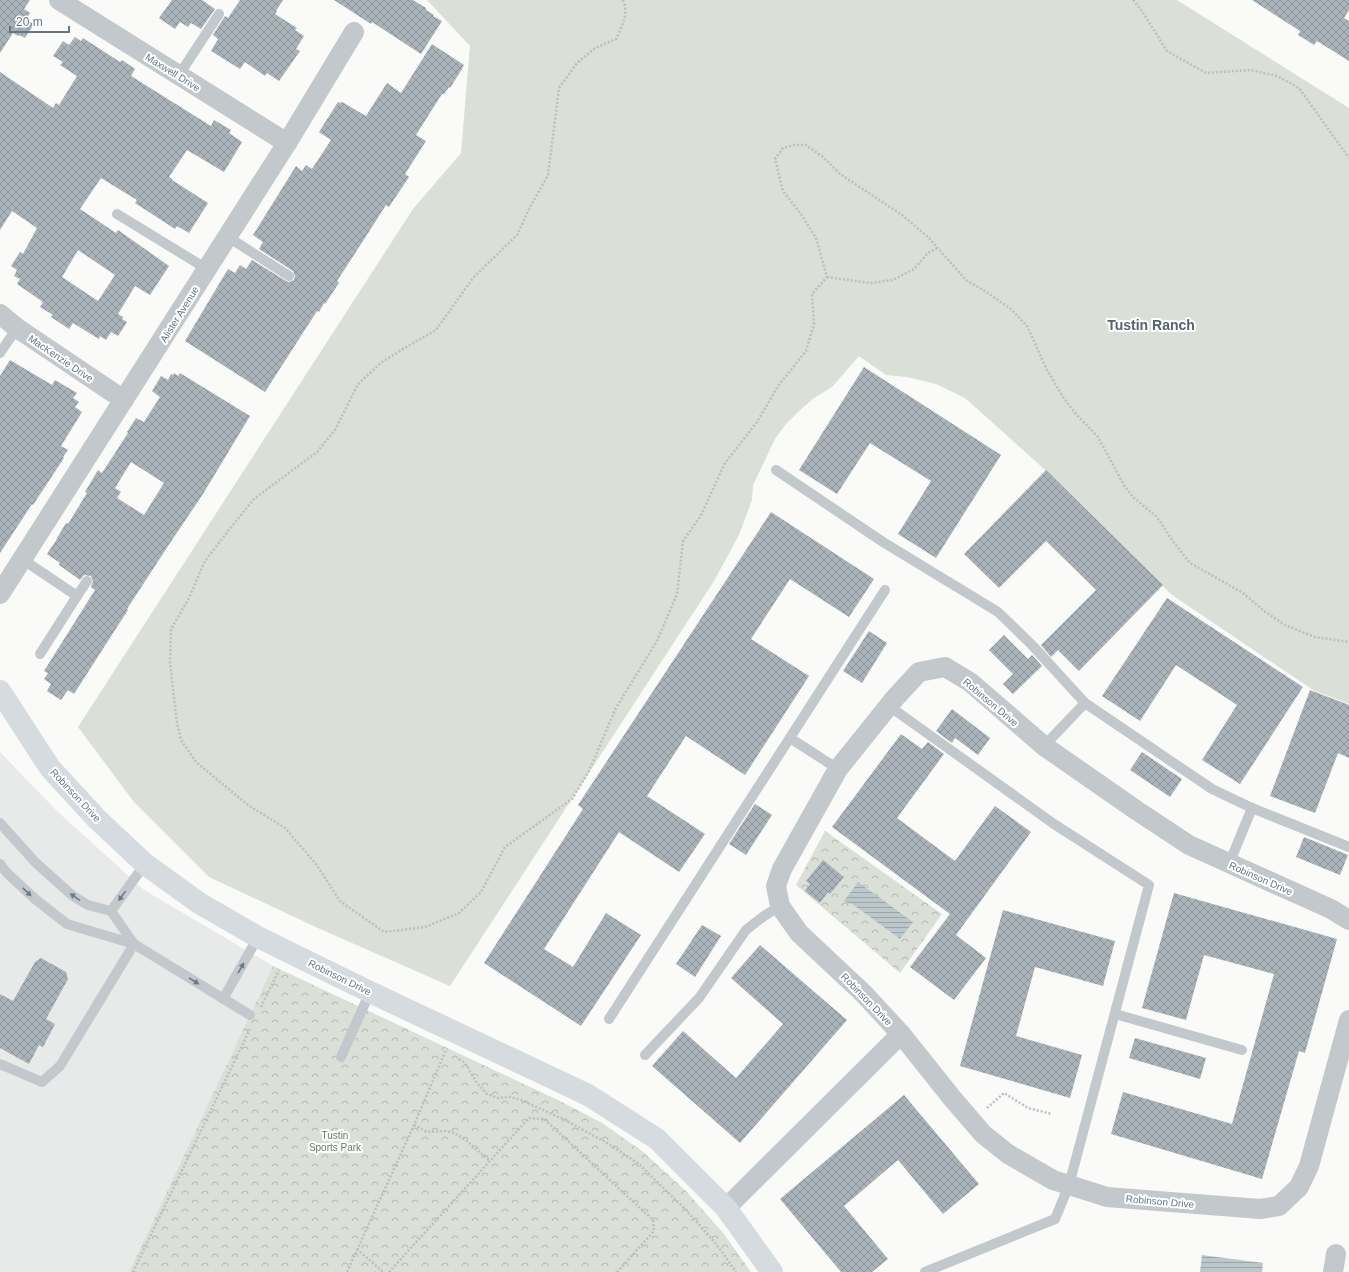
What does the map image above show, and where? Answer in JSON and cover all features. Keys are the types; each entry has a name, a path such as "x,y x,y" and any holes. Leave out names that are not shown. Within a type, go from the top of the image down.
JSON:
{"street":[{"name":"Maxwell Drive","path":"58,0 287,143"},
{"name":"Alister Avenue","path":"0,594 228,237 354,32"},
{"name":"MacKenzie Drive","path":"0,314 17,328 124,400"},
{"name":"Robinson Drive","path":"1349,920 1331,909 1189,845 1044,746 970,682 945,667 920,672 888,706 838,769 782,869 776,886 780,906 799,933 864,994 902,1034 952,1098 983,1134 1008,1154 1054,1180 1107,1197 1260,1210 1279,1206 1299,1187 1309,1166 1346,1042 1349,1020"},
{"name":"Robinson Drive","path":"0,691 50,768 97,819 145,864 199,903 258,937 370,992 588,1095 657,1139 726,1208 772,1272"},
{"path":"726,1208 902,1034"}],"lane":[{"path":"179,76 219,14"},
{"path":"117,214 207,270"},
{"path":"228,237 289,276"},
{"path":"0,353 17,328"},
{"path":"776,470 883,542 998,612 1085,703 1212,789 1252,808 1349,847"},
{"path":"22,560 77,596"},
{"path":"40,654 87,581"},
{"path":"609,1019 885,590"},
{"path":"1044,746 1085,703"},
{"path":"888,706 1054,824 1149,885 1069,1185 1054,1219 925,1272"},
{"path":"790,738 838,769"},
{"path":"1229,864 1252,808"},
{"path":"0,823 36,863 73,896 88,905 111,911 134,944"},
{"path":"0,864 7,873 35,899 67,924 134,944 254,1017"},
{"path":"111,911 145,864"},
{"path":"645,1055 699,998 746,930 780,906"},
{"path":"223,999 258,937"},
{"path":"0,1064 42,1082 60,1066 134,944"},
{"path":"341,1057 370,992"},
{"path":"1115,1014 1242,1050"}],"path":[{"path":"623,0 626,7 624,21 616,39 595,48 577,63 559,88 548,175 530,207 517,236 473,278 436,330 382,362 358,384 335,430 317,452 254,499 205,561 189,598 171,629 170,662 177,723 181,740 196,762 248,806 286,828 316,864 340,901 384,932 425,927 459,913 481,892 506,847 572,799 589,771 616,708 658,641 677,594 683,541 700,517 725,463 757,422 778,386 806,351 814,324 812,294 827,277"},
{"path":"1133,0 1142,11 1167,51 1206,73 1250,70 1277,76 1299,88 1349,158"},
{"path":"827,277 816,238 802,214 782,191 775,159 783,148 794,145 806,145 823,157 840,174 902,215 928,236 966,280 985,291 1010,309 1028,326 1047,370 1076,414 1098,437 1125,487 1134,498 1157,517 1172,540 1190,563 1242,593 1264,611 1285,625 1315,637 1349,642"},
{"path":"827,277 870,283 893,280 914,269 928,254 939,247"},
{"path":"133,1272 254,1017 287,952"},
{"path":"346,1272 414,1125 454,1031"},
{"path":"452,1055 466,1063 478,1083 487,1094 498,1098 510,1097 521,1100 565,1120 607,1142 639,1164 686,1210 717,1245 736,1272"},
{"path":"985,1110 1004,1093 1028,1108 1052,1114"},
{"path":"389,1272 529,1118 544,1119 653,1220 654,1231 617,1272"},
{"path":"414,1125 427,1132 446,1131 454,1133 463,1138 490,1161"},
{"path":"357,1249 383,1272"}],"shaded area":[{"path":"0,752 58,812 144,890 273,966 129,1272 0,1272"},
{"path":"858,882 913,922 900,939 851,903 850,904 844,901"},
{"path":"1202,1255 1263,1263 1262,1272 1200,1272"}],"green space":[{"path":"427,0 1177,0 1349,108 1349,704 1313,690 1172,595 1053,477 965,398 936,384 907,377 886,375 859,356 832,387 814,398 799,411 786,424 775,439 753,485 752,500 739,535 714,581 450,986 320,929 209,877 134,802 78,727 413,209 461,153 470,46"},
{"path":"825,831 942,914 900,973 796,885"},
{"name":"Tustin Sports Park","path":"273,966 560,1101 602,1123 642,1151 686,1191 724,1234 751,1272 129,1272"}],"building":[{"path":"0,0 30,0 24,9 30,13 26,20 34,24 25,38 13,33 0,53"},
{"path":"172,0 202,0 215,9 201,29 191,23 188,27 180,22 175,29 159,18"},
{"path":"240,0 283,0 275,14 297,28 295,30 304,36 296,49 300,51 279,81 267,73 265,76 245,62 240,69 211,51 218,39 213,35 225,16 228,18"},
{"path":"334,0 413,0 426,8 426,10 434,15 433,16 442,21 421,54 372,22 371,24"},
{"path":"1252,0 1349,0 1349,10 1344,18 1349,21 1349,61 1317,41 1314,45 1298,35 1300,31"},
{"path":"75,37 81,41 83,38 120,62 122,60 135,69 131,76 211,126 214,120 231,130 229,133 242,142 224,172 187,150 169,177 208,203 189,233 177,226 175,229 135,203 137,200 101,178 80,209 116,233 118,230 169,266 150,295 135,286 118,314 127,322 118,336 111,332 106,340 100,336 99,339 73,323 69,329 51,317 53,315 40,307 43,302 17,284 20,279 14,276 17,270 11,266 20,252 23,254 37,228 12,211 0,230 0,72 53,108 56,103 59,105 77,76 60,65 63,62 53,56 63,41 69,45","holes":["78,250 115,275 98,301 62,277"]},
{"path":"432,44 464,65 450,88 449,87 444,94 442,94 416,135 426,141 405,174 409,177 389,207 386,205 337,281 339,283 319,312 317,311 265,392 185,341 228,269 235,273 240,265 246,269 252,260 286,281 289,282 294,280 295,276 293,271 259,249 263,242 253,235 296,166 302,171 306,165 312,169 331,140 319,132 338,102 342,102 366,116 387,83 401,93"},
{"path":"10,360 52,385 55,380 77,393 73,398 79,402 75,407 82,412 61,446 68,450 63,457 64,458 0,553 0,376"},
{"path":"864,367 1001,455 936,558 898,534 931,481 870,443 837,494 799,470"},
{"path":"174,373 178,376 180,373 250,416 203,494 127,609 128,610 74,694 68,690 61,700 47,691 51,684 44,679 48,673 44,671 95,590 91,587 93,581 91,576 84,575 80,580 59,565 60,563 47,554 87,493 85,492 98,470 102,473 136,418 144,422 160,397 152,391 161,376 168,380 171,374 173,375","holes":["131,462 164,483 144,515 117,498 121,492 115,488"]},
{"path":"1046,470 1163,585 1079,671 1058,650 1051,657 1041,645 1096,590 1046,541 999,588 964,554"},
{"path":"771,512 874,579 849,617 790,579 751,639 809,676 745,775 686,736 647,796 705,834 679,872 619,832 544,949 573,967 606,913 641,935 581,1026 484,963 583,809 578,805"},
{"path":"1167,598 1303,687 1240,784 1202,760 1237,705 1176,665 1140,721 1102,696"},
{"path":"869,631 887,643 862,683 843,671"},
{"path":"1004,635 1028,659 1032,655 1042,666 1013,694 1003,684 1013,674 989,650"},
{"path":"1310,690 1349,705 1349,758 1338,753 1315,813 1270,796"},
{"path":"952,709 990,738 978,755 955,738 952,743 936,731"},
{"path":"901,734 922,749 928,742 944,754 897,818 955,861 995,806 1031,832 956,935 986,958 954,1000 910,967 950,914 832,827"},
{"path":"1142,752 1182,779 1170,797 1130,770"},
{"path":"755,804 772,815 746,855 729,844"},
{"path":"1304,837 1348,855 1340,875 1296,857"},
{"path":"823,860 844,877 830,894 828,892 820,903 805,891 810,884 806,881"},
{"path":"1174,893 1337,939 1305,1053 1299,1051 1262,1179 1111,1134 1123,1092 1232,1124 1274,974 1204,955 1186,1020 1142,1008"},
{"path":"1003,910 1115,941 1103,986 1035,967 1016,1036 1082,1055 1070,1098 960,1066"},
{"path":"702,925 721,936 695,977 676,964"},
{"path":"760,945 847,1020 740,1143 652,1066 683,1031 736,1078 783,1024 731,978"},
{"path":"41,958 66,972 68,979 46,1019 55,1024 43,1047 39,1045 29,1064 0,1048 0,994 13,1001 35,962"},
{"path":"1135,1038 1206,1058 1200,1079 1129,1058"},
{"path":"904,1095 979,1184 943,1214 898,1160 844,1206 888,1259 872,1272 841,1272 780,1199"}],"district":[{"name":"Tustin Ranch","path":"1151,325"}]}
